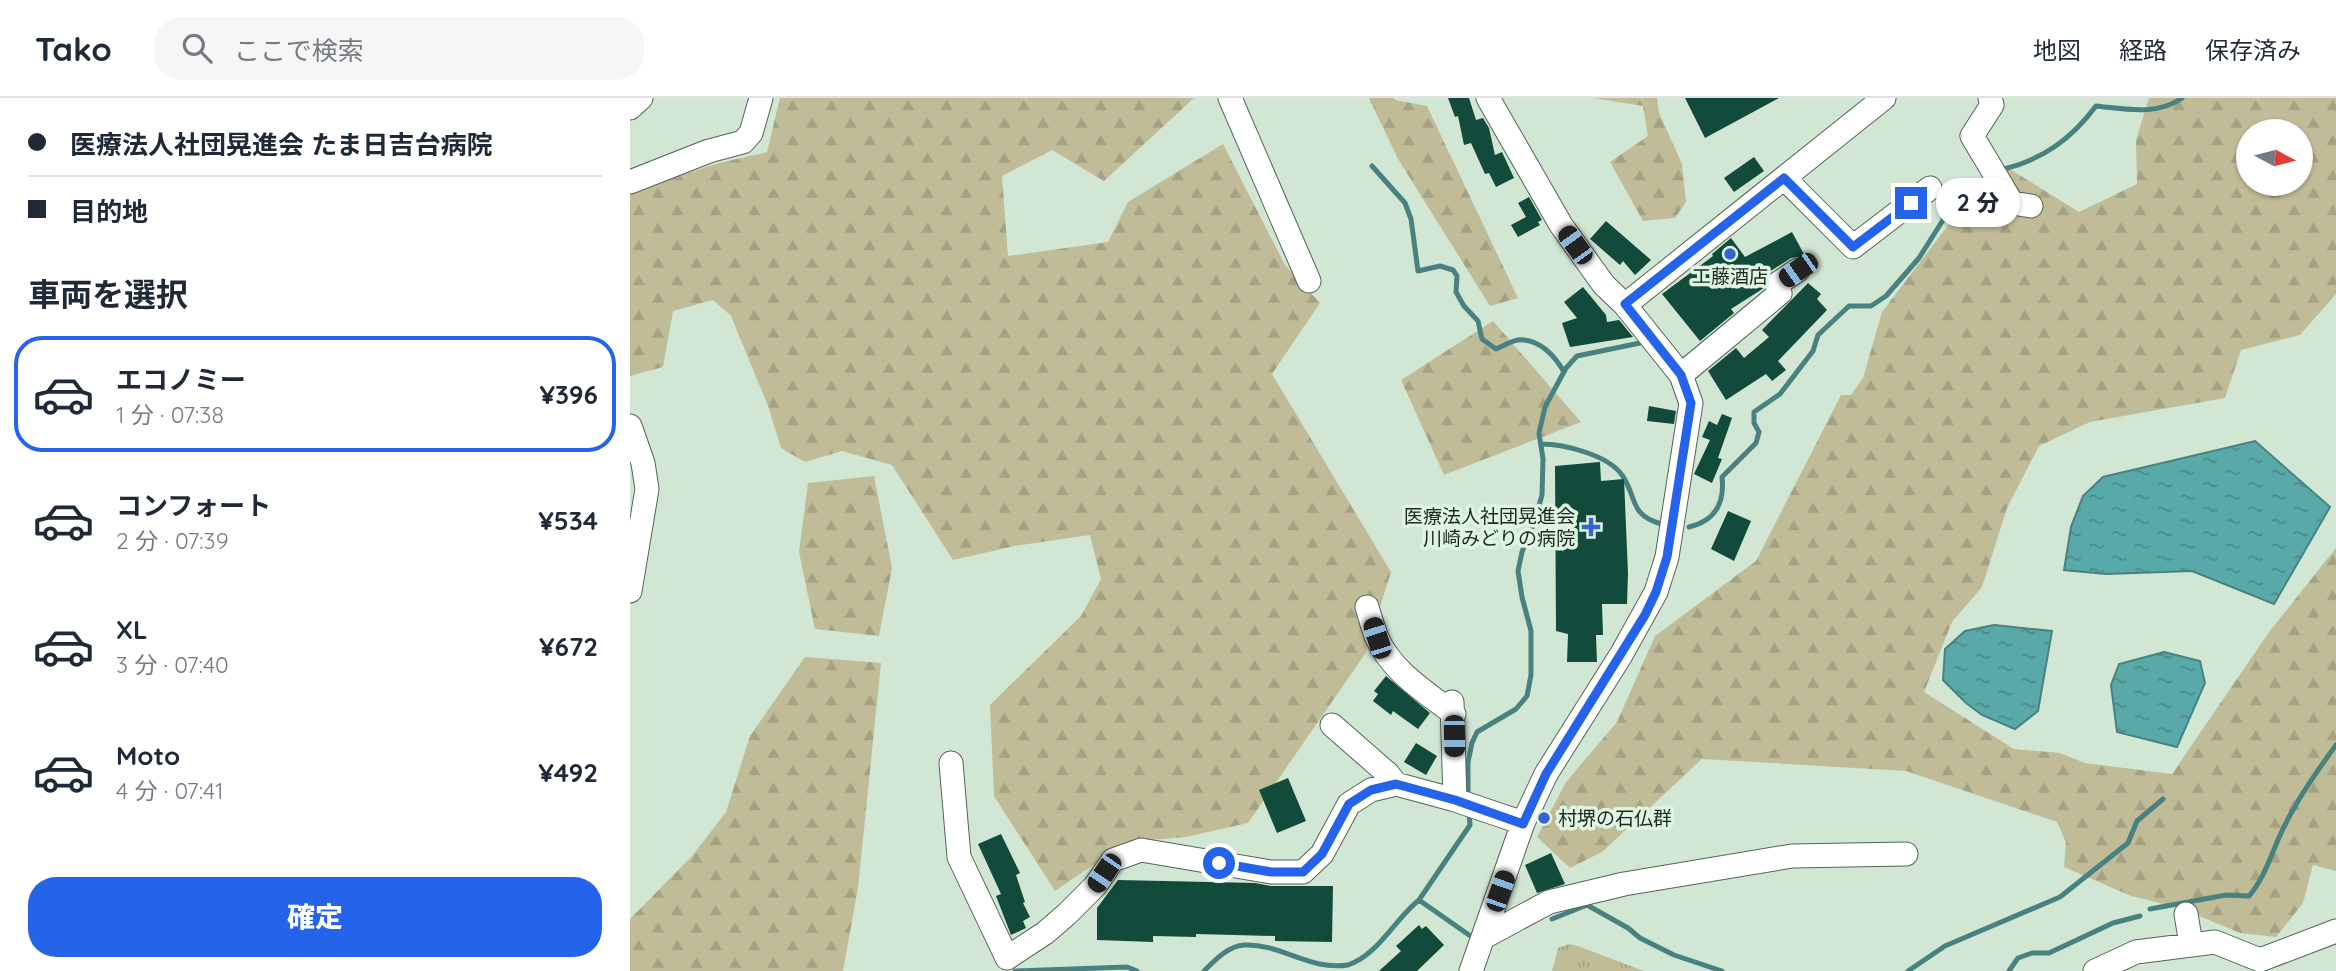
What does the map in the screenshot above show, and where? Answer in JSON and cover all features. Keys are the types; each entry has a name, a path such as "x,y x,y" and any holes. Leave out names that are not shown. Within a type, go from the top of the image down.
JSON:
{"street":[{"path":"630,108 641,98"},
{"path":"630,182 709,151 743,142 751,133 761,98"},
{"path":"1230,98 1309,281"},
{"path":"1471,971 1523,824 1546,774 1656,592 1667,557 1691,403 1681,375 1625,304 1604,285 1561,225 1488,98"},
{"path":"1625,304 1884,98"},
{"path":"1990,98 1992,105 1972,136 2012,204 2031,206"},
{"path":"1784,178 1853,247 1930,188"},
{"path":"1681,375 1780,293 1777,284 1798,270"},
{"path":"630,426 643,463 647,489 630,591"},
{"path":"1367,607 1377,638 1402,674 1453,707 1455,800"},
{"path":"1332,725 1396,784"},
{"path":"951,763 959,857 1007,958 1045,933 1067,914 1095,886 1113,860 1141,850 1271,872 1303,872 1322,854 1349,804 1371,790 1396,784 1455,800 1523,824"},
{"path":"1484,937 1549,902 1623,884 1792,856 1906,854"},
{"path":"2186,914 2191,944"},
{"path":"2095,971 2136,952 2215,942 2260,960 2336,930"}],"green space":[{"path":"780,98 1194,98 1104,181 1052,150 1002,176 1008,256 1108,242 1128,202 1223,144 1285,265 1320,303 1272,374 1391,572 1365,654 1248,823 1186,837 1127,842 1055,891 994,796 990,705 1081,616 1101,579 1090,535 1015,546 953,560 892,465 842,451 805,462 781,448 768,406 731,316 713,300 673,311 663,367 630,376 630,191 719,163 767,152"},
{"path":"1369,98 1394,98 1427,106 1518,298 1490,306 1398,159"},
{"path":"1593,98 1657,98 1659,113 1682,164 1686,202 1675,218 1643,221 1610,162 1648,136 1643,106"},
{"path":"2149,98 2336,98 2336,294 2300,335 2241,350 2225,398 2090,422 2039,446 2007,508 1982,587 1952,622 1924,692 2014,749 2060,753 2085,763 2172,774 2269,632 2336,548 2336,871 2313,865 2303,903 2276,937 2240,933 2180,908 2131,896 2064,867 2066,842 2057,822 1906,771 1702,759 1602,852 1570,868 1537,837 1566,782 1617,722 1655,636 1756,561 1841,395 1851,395 1863,378 1882,312 1997,161 2079,212 2137,184 2136,140"},
{"path":"1493,321 1581,422 1444,475 1401,380"},
{"path":"874,476 892,568 879,636 815,629 799,552 808,483"},
{"path":"805,657 881,663 858,888 843,971 630,971 630,919 692,856 726,812 750,736"},
{"path":"1569,944 1644,971 1552,971 1558,948"}],"water":[{"path":"2255,441 2330,507 2274,604 2192,571 2106,574 2064,570 2071,527 2083,496 2103,477"},
{"path":"1994,625 2052,631 2038,711 2015,729 1982,715 1943,680 1945,649 1965,631"},
{"path":"2164,652 2200,661 2205,683 2177,747 2117,732 2111,685 2119,664"}],"building":[{"path":"1448,98 1469,98 1476,120 1483,118 1489,128 1495,155 1502,152 1514,178 1496,187 1489,173 1485,174 1471,143 1464,145 1458,116 1455,117"},
{"path":"1685,98 1779,98 1705,138"},
{"path":"1754,157 1764,171 1734,192 1724,178"},
{"path":"1529,197 1542,220 1538,222 1540,225 1518,237 1511,225 1526,217 1518,203"},
{"path":"1606,221 1651,260 1635,275 1623,261 1620,265 1590,239"},
{"path":"1792,232 1805,256 1791,258 1769,272 1764,279 1764,288 1731,309 1734,313 1700,341 1662,294 1713,256 1712,254 1731,238 1745,257"},
{"path":"1808,283 1821,294 1817,299 1827,310 1778,361 1786,370 1772,381 1766,374 1726,400 1708,371 1736,348 1744,358 1769,337 1762,330"},
{"path":"1583,287 1606,315 1607,322 1619,320 1633,337 1570,347 1562,323 1577,318 1564,302"},
{"path":"1649,406 1676,411 1674,424 1647,421"},
{"path":"1722,414 1732,418 1718,458 1722,459 1712,483 1694,474 1710,440 1702,437 1709,421 1717,425"},
{"name":"医療法人社団晃進会 川崎みどりの病院","path":"1600,462 1601,481 1624,479 1627,604 1602,604 1603,635 1596,635 1597,662 1567,662 1568,634 1556,631 1555,466"},
{"path":"1728,511 1751,521 1734,561 1711,549"},
{"path":"1386,676 1430,713 1418,729 1393,711 1391,715 1373,701 1378,694 1374,691"},
{"path":"1416,743 1437,756 1426,775 1404,762"},
{"path":"1288,778 1306,821 1277,833 1259,790"},
{"path":"1001,834 1020,873 1016,875 1025,902 1023,903 1030,917 1023,921 1026,928 1011,935 996,896 1001,894 978,844"},
{"path":"1551,853 1565,884 1537,893 1525,865"},
{"path":"1118,880 1333,886 1332,942 1275,941 1275,936 1196,934 1196,937 1153,936 1153,942 1097,940 1097,908"},
{"path":"1419,925 1422,929 1426,926 1444,945 1417,971 1379,971 1401,951 1396,946"}],"waterway":[{"path":"1999,173 2056,146 2077,128 2096,106 2129,110 2151,109 2172,104 2182,98"},
{"path":"1372,166 1405,203 1411,219 1418,271 1440,266 1453,270 1457,276 1456,292 1478,321 1482,339 1496,349 1518,340 1533,342 1551,354 1564,372"},
{"path":"1689,527 1706,520 1716,510 1722,495 1722,477 1756,443 1759,432 1754,423 1754,412 1780,394 1813,351 1818,335 1849,306 1871,306 1886,296 1919,258 1943,220 1968,205 1992,180"},
{"path":"1468,799 1468,762 1477,732 1516,709 1527,696 1531,675 1531,631 1518,571 1542,495 1543,459 1539,433 1545,407 1566,368 1577,356 1640,343"},
{"path":"1541,444 1573,449 1607,462 1622,475 1638,510 1661,524"},
{"path":"2150,909 2226,895 2249,896 2261,879 2297,803 2336,745"},
{"path":"1908,971 1945,946 2060,897 2128,843 2137,821 2163,799"},
{"path":"1204,971 1227,951 1244,945 1270,948 1307,961 1334,966 1348,965 1359,960 1377,945 1419,900 1470,825 1469,813"},
{"path":"1419,900 1469,935"},
{"path":"1552,919 1587,905 1628,928 1640,938 1674,955 1722,971"},
{"path":"2009,971 2018,958 2032,953 2049,953 2113,923 2140,916"},
{"path":"1015,971 1127,967 1137,971"}],"place":[{"name":"工藤酒店","path":"1730,254"},
{"name":"医療法人社団晃進会 川崎みどりの病院","path":"1591,527"},
{"name":"村堺の石仏群","path":"1544,818"}],"route":[{"path":"1219,863 1271,872 1303,872 1322,854 1349,804 1371,790 1396,784 1455,800 1523,824 1546,774 1645,615 1656,592 1667,557 1691,403 1681,375 1625,304 1784,178 1853,247 1911,203"}]}
